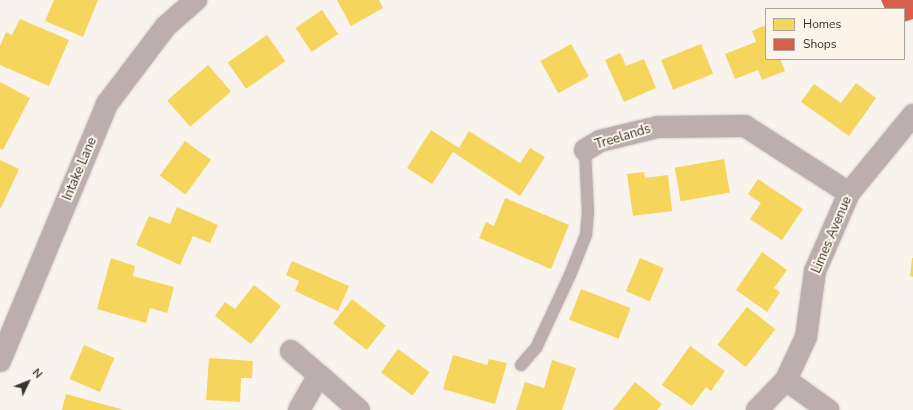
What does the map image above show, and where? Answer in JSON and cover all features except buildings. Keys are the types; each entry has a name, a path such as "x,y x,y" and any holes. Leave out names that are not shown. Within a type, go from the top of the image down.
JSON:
{"street":[{"name":"Intake Lane","path":"0,361 107,104 166,26 196,0"},
{"name":"Limes Avenue","path":"757,410 786,380 806,337 815,271 849,193 913,115"},
{"name":"Treelands","path":"585,150 600,141 658,127 745,126 849,193"},
{"path":"291,351 359,410"},
{"path":"299,410 319,375"},
{"path":"786,380 828,410"}],"lane":[{"name":"Treelands","path":"521,364 536,348 570,275 586,235 588,212 585,150"}]}
